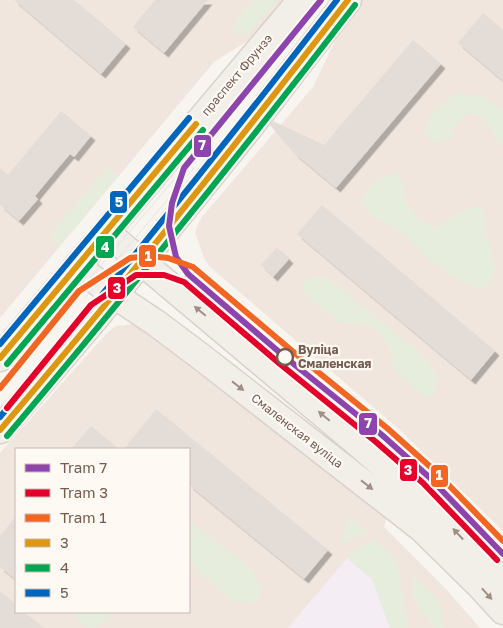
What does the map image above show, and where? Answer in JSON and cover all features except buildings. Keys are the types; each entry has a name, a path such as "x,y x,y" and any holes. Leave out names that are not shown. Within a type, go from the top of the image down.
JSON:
{"main road":[{"name":"праспект Фрунзэ","path":"0,358 301,0"},
{"path":"0,430 141,262 250,127 348,0"},
{"path":"106,232 362,447 442,517 503,583"},
{"name":"Смаленская вуліца","path":"78,266 114,295 200,356 421,528 503,611"}],"shaded area":[{"path":"0,0 289,0 263,31 214,62 0,318"},
{"path":"361,0 503,0 503,531 400,430 209,266 204,258 195,232 201,218 313,87 346,18"},
{"path":"135,324 147,329 388,513 384,527 446,589 480,628 0,628 0,453 107,333 116,326"},
{"path":"347,558 372,579 390,628 288,628"}],"green space":[{"path":"253,0 277,0 254,28 245,35 235,33 233,25"},
{"path":"454,94 481,95 503,111 503,146 501,146 483,118 468,113 453,129 451,139 433,142 423,133 432,114"},
{"path":"107,167 118,176 60,246 49,237"},
{"path":"397,173 403,181 407,202 411,210 421,220 437,228 453,216 474,205 485,211 486,235 495,266 492,281 483,288 465,284 430,261 405,235 372,216 360,203 366,191 374,183 384,177"},
{"path":"309,277 326,277 420,353 437,375 436,392 426,398 393,368 389,347 373,326 338,322 305,294 302,284"},
{"path":"348,516 368,532 342,543"},
{"path":"190,521 250,568 262,585 261,596 254,604 232,601 200,573 190,559"},
{"path":"375,539 397,563 408,628 390,628 372,579 347,558 353,551"},
{"path":"411,573 439,601 443,628 433,628 414,600"},
{"path":"74,613 110,613 96,628 81,625"}],"tram line":[{"name":"7","path":"321,0 184,168 172,203 169,226 176,257 188,274 285,357 382,435 429,477 503,554"},
{"path":"78,292 184,168"},
{"path":"85,298 194,168"},
{"name":"1","path":"0,388 79,291 130,258 149,256 168,258 193,267 387,428 435,471 503,541"},
{"name":"3","path":"7,408 91,305 136,275 164,275 184,282 280,364 376,442 423,483 497,560"}],"transit line":[{"name":"5","path":"0,417 171,210 337,0"},
{"name":"3","path":"0,430 177,217 348,0"},
{"name":"4","path":"7,436 183,223 355,5"},
{"name":"5","path":"0,344 189,118"},
{"name":"3","path":"0,358 196,124"},
{"name":"4","path":"7,364 203,130"}],"place":[{"name":"Вуліца Смаленская","path":"285,357"}]}
